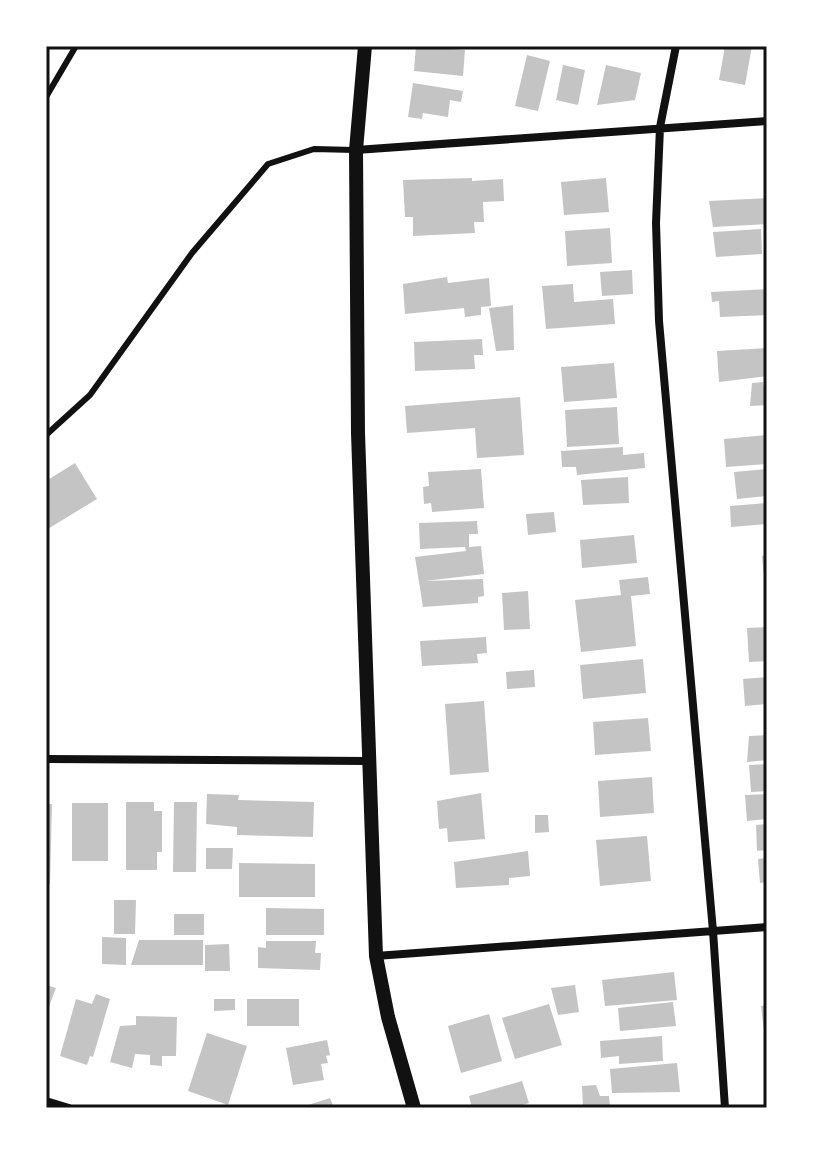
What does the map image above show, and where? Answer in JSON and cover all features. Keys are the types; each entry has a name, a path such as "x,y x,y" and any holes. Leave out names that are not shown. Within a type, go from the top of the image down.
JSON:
{"street":[{"path":"365,46 356,150 367,761 376,956 388,1017 414,1108"},
{"path":"676,46 660,127 656,223 659,321 713,931 725,1108"},
{"path":"356,150 767,121"},
{"path":"46,759 367,761"},
{"path":"376,956 767,927"},
{"path":"46,1101 69,1108"}],"lane":[{"path":"46,97 76,46"},
{"path":"46,435 90,395 192,253 268,164 314,149 356,150"}],"building":[{"path":"416,46 465,50 463,76 414,71"},
{"path":"725,46 752,46 745,85 719,80"},
{"path":"527,55 550,61 538,111 515,106"},
{"path":"563,65 585,70 578,105 556,100"},
{"path":"606,65 641,73 635,100 597,105"},
{"path":"413,83 463,91 461,102 450,100 448,117 423,113 422,119 408,117"},
{"path":"472,178 472,181 503,179 504,201 483,202 484,222 474,222 475,233 413,236 413,217 405,217 403,180"},
{"path":"606,178 609,212 564,215 561,182"},
{"path":"767,198 767,224 713,227 709,201"},
{"path":"610,228 612,263 567,266 565,231"},
{"path":"761,229 762,254 716,257 713,232"},
{"path":"632,270 633,294 602,296 600,272"},
{"path":"447,277 448,283 489,278 491,306 481,307 481,315 465,317 464,308 405,314 403,284"},
{"path":"573,284 574,302 613,299 615,324 546,329 542,286"},
{"path":"767,289 767,315 720,317 719,301 712,302 711,292"},
{"path":"513,305 514,350 496,351 489,308"},
{"path":"482,339 483,355 474,355 475,369 415,371 414,342"},
{"path":"767,348 767,376 719,382 717,351"},
{"path":"614,363 617,398 564,402 561,367"},
{"path":"763,382 767,405 750,406 752,383"},
{"path":"520,397 524,455 477,458 475,428 407,433 405,406"},
{"path":"617,407 619,444 567,447 565,410"},
{"path":"767,435 767,464 726,467 724,439"},
{"path":"623,447 623,455 644,453 645,468 577,475 576,467 562,467 561,451"},
{"path":"75,463 97,499 46,530 46,481"},
{"path":"481,469 484,508 432,512 431,503 424,504 423,487 429,486 428,472"},
{"path":"767,469 767,496 737,499 734,472"},
{"path":"628,477 629,503 583,505 581,480"},
{"path":"767,503 767,524 731,527 730,506"},
{"path":"554,512 556,532 528,535 526,514"},
{"path":"477,521 478,534 469,534 469,547 481,546 484,574 425,581 483,579 484,596 478,597 478,603 423,607 415,557 466,551 465,547 420,549 419,523"},
{"path":"634,535 637,563 582,568 580,540"},
{"path":"767,555 767,588 765,588 762,556"},
{"path":"648,577 650,594 631,596 636,646 581,652 575,600 621,595 619,580"},
{"path":"528,591 530,629 504,630 502,593"},
{"path":"767,627 767,661 749,662 747,628"},
{"path":"486,637 487,653 477,654 478,663 422,666 420,641"},
{"path":"643,659 646,693 583,699 580,665"},
{"path":"534,670 535,687 507,689 506,672"},
{"path":"767,677 767,704 745,706 743,679"},
{"path":"484,701 489,772 450,775 445,704"},
{"path":"648,718 651,751 595,755 593,722"},
{"path":"767,735 767,760 747,762 749,736"},
{"path":"767,764 767,791 751,792 749,765"},
{"path":"652,777 654,813 600,817 598,781"},
{"path":"481,793 485,839 448,842 447,828 439,829 437,801"},
{"path":"207,794 239,795 238,800 314,802 313,837 237,835 237,827 206,824"},
{"path":"767,794 767,819 747,821 745,795"},
{"path":"126,802 154,802 154,811 162,811 162,852 157,852 157,870 126,870"},
{"path":"174,802 197,802 196,872 173,872"},
{"path":"72,803 108,803 108,861 72,861"},
{"path":"46,804 52,804 50,884 46,884"},
{"path":"535,815 548,815 549,832 535,833"},
{"path":"767,824 767,850 757,851 756,825"},
{"path":"647,836 651,881 600,886 596,840"},
{"path":"206,848 233,848 232,869 206,869"},
{"path":"528,851 530,876 509,878 509,885 456,888 454,862"},
{"path":"767,858 767,882 760,883 758,859"},
{"path":"239,863 315,864 315,897 239,897"},
{"path":"114,900 136,900 135,934 114,934"},
{"path":"266,908 324,909 324,935 266,935"},
{"path":"174,914 204,914 204,935 174,935"},
{"path":"102,937 126,938 126,965 102,964"},
{"path":"139,940 203,940 203,965 131,965"},
{"path":"266,941 316,941 315,953 321,953 320,970 258,968 258,947 266,948"},
{"path":"229,944 230,971 205,971 205,945"},
{"path":"674,972 677,1000 605,1006 602,980"},
{"path":"46,985 56,988 46,1014"},
{"path":"575,985 579,1012 558,1015 551,988"},
{"path":"96,994 110,999 93,1057 90,1056 87,1065 60,1056 76,999 92,1004"},
{"path":"214,999 235,999 235,1010 214,1011"},
{"path":"247,999 299,999 299,1026 247,1026"},
{"path":"673,1002 676,1026 620,1031 618,1008"},
{"path":"549,1004 562,1045 515,1059 502,1018"},
{"path":"767,1005 767,1031 764,1031 761,1006"},
{"path":"489,1014 502,1061 461,1073 448,1026"},
{"path":"136,1016 177,1017 176,1056 162,1056 162,1066 150,1065 150,1055 135,1054 132,1068 110,1062 120,1026 136,1025"},
{"path":"207,1033 247,1046 228,1105 188,1091"},
{"path":"662,1036 663,1061 619,1064 619,1056 601,1058 600,1041"},
{"path":"327,1040 328,1063 321,1064 324,1080 293,1085 286,1048"},
{"path":"677,1063 680,1092 612,1093 610,1069"},
{"path":"522,1081 529,1103 513,1108 472,1108 469,1096"},
{"path":"596,1085 600,1096 609,1096 610,1108 583,1108 582,1086"},
{"path":"330,1098 334,1108 302,1107"}]}
